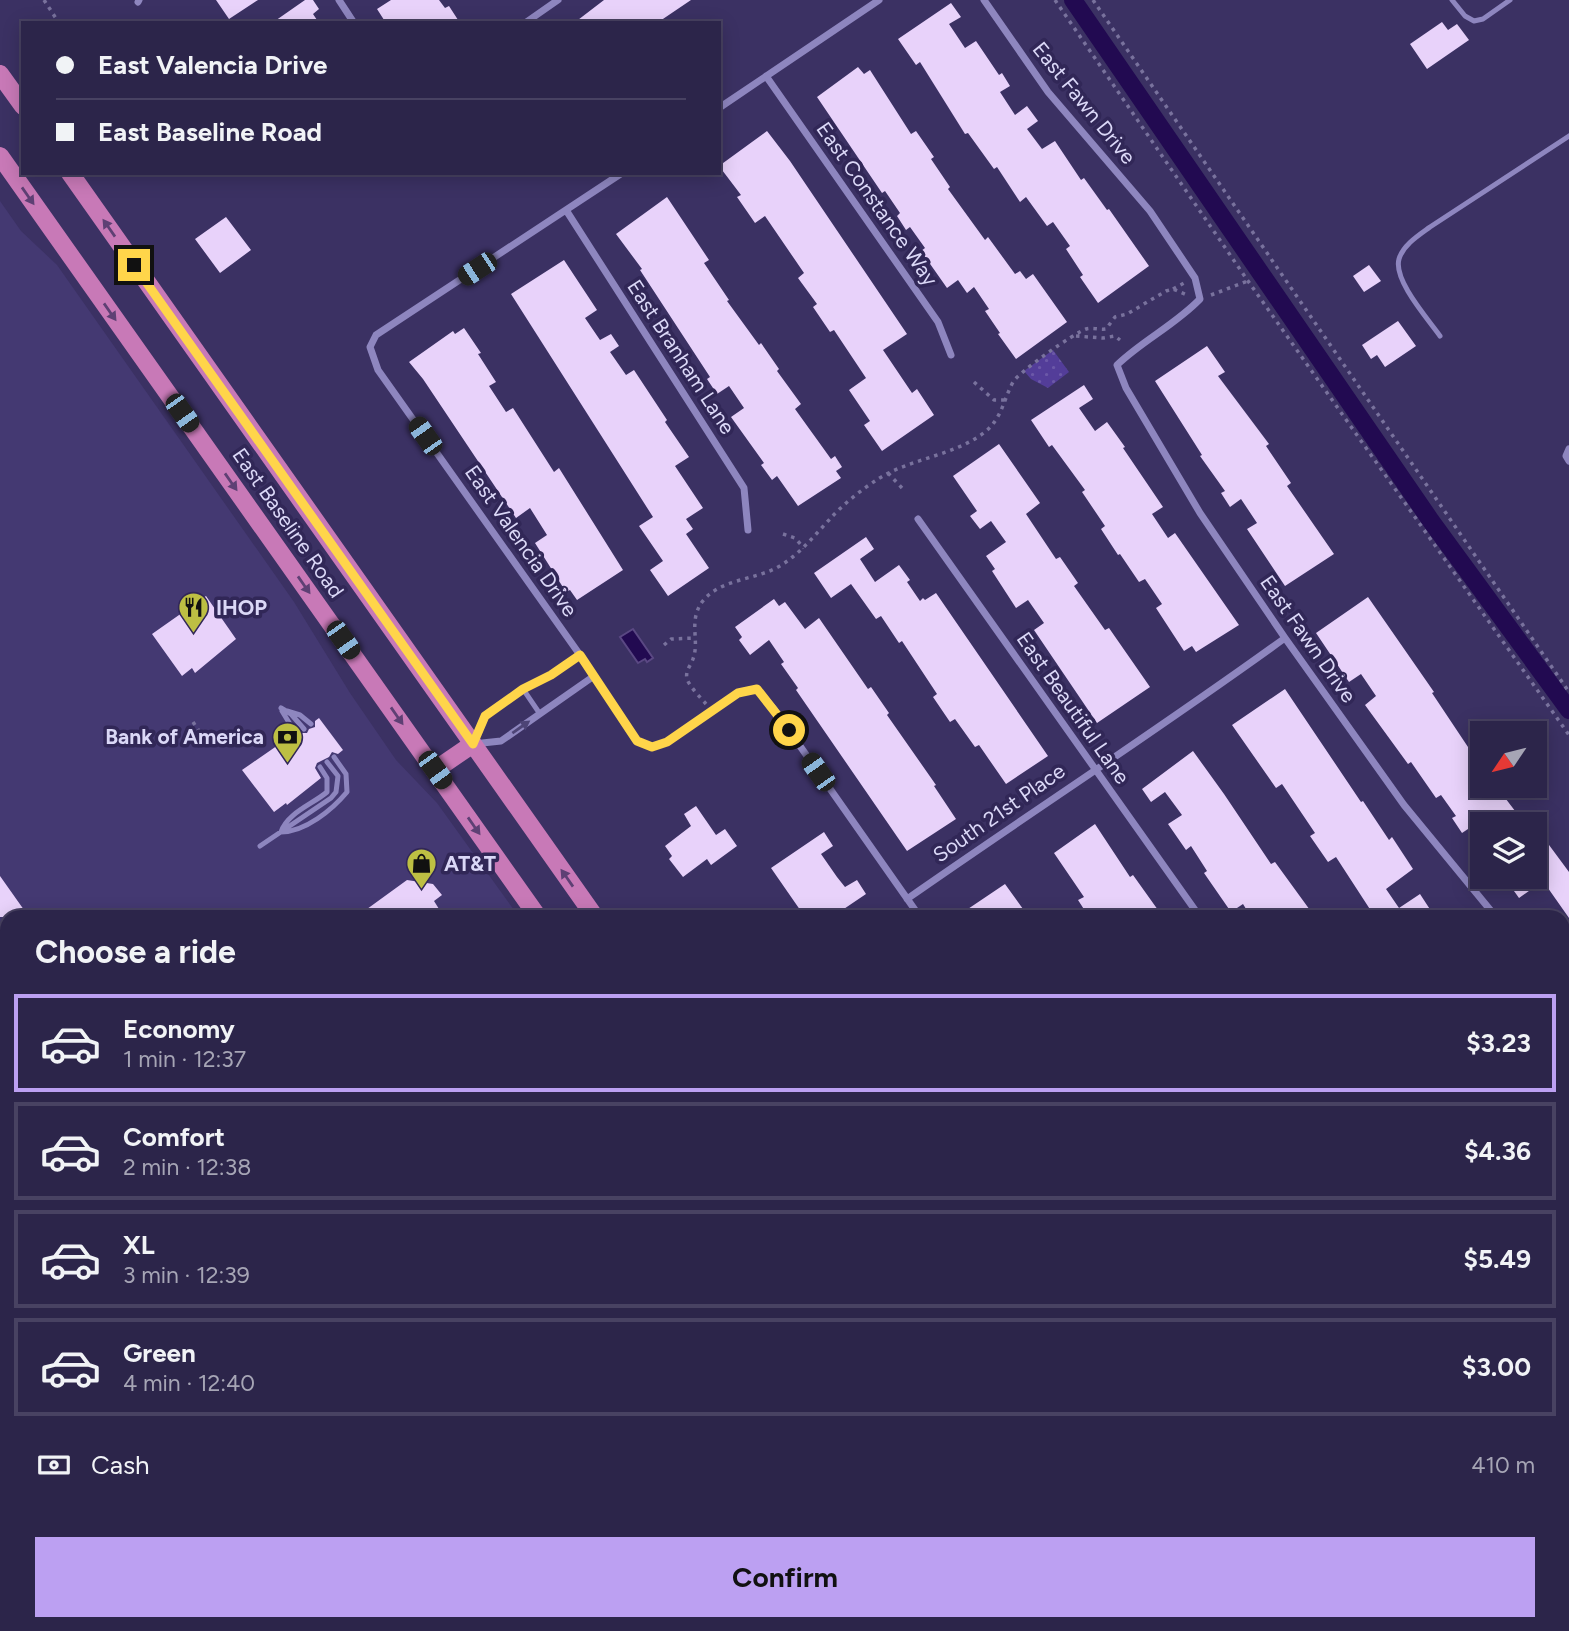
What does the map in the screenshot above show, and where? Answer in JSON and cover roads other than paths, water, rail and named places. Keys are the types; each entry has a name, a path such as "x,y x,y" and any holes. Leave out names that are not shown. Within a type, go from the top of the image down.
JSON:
{"main road":[{"path":"0,74 21,103"},
{"name":"East Baseline Road","path":"0,156 533,910"},
{"name":"East Baseline Road","path":"71,175 590,910"},
{"path":"435,770 473,744"}],"street":[{"path":"339,0 353,21"},
{"path":"528,21 558,0"},
{"path":"721,107 879,0"},
{"name":"East Fawn Drive","path":"984,0 1048,92 1150,211 1195,278 1200,299 1185,315 1130,352 1117,365 1126,388 1200,513 1285,638 1404,806 1490,910"},
{"name":"East Constance Way","path":"766,76 938,322 951,355"},
{"path":"566,210 619,175"},
{"name":"East Valencia Drive","path":"566,210 376,335 370,347 379,370 580,655 637,741 652,747 667,742 738,693 757,689 774,709 907,899"},
{"name":"East Branham Lane","path":"566,210 744,488 748,530"},
{"path":"1569,449 1566,456 1569,461"},
{"name":"East Beautiful Lane","path":"918,519 1195,910"},
{"name":"South 21st Place","path":"907,899 1094,769 1177,716 1285,638"},
{"path":"580,655 551,675 523,689 485,716 473,744 501,741 594,676"},
{"path":"907,899 914,910"}],"lane":[{"path":"1452,0 1465,16 1474,21 1483,19 1510,0"},
{"path":"1440,337 1402,280 1398,268 1400,255 1414,239 1430,227 1569,136"},
{"path":"523,689 540,714"},
{"path":"283,709 300,715 311,724"},
{"path":"283,709 304,729"},
{"path":"283,709 296,734"},
{"path":"281,832 300,829 330,809 347,792 346,774 334,757"},
{"path":"260,846 336,792 338,776 327,762"},
{"path":"281,832 289,819 327,792 327,778 320,767"}],"waterway":[{"path":"1073,0 1431,521 1569,710"}],"place":[{"name":"IHOP","path":"193,635"},
{"name":"Bank of America","path":"287,764"},
{"name":"AT&T","path":"421,891"}]}
